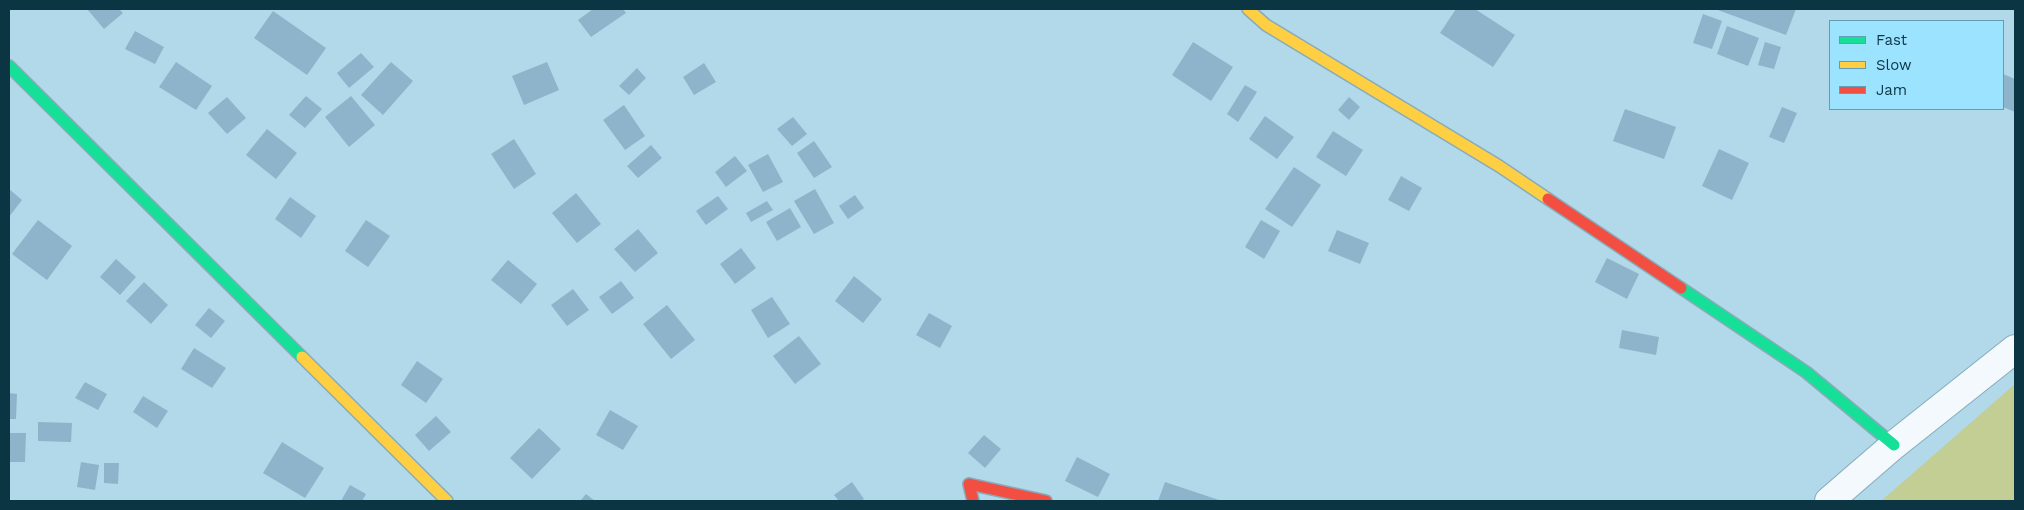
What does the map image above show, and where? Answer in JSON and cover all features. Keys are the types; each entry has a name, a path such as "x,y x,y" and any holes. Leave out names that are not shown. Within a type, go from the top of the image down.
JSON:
{"street":[{"path":"1248,9 1266,25 1499,166 1806,372 1894,445"},
{"path":"9,66 447,501"},
{"path":"1829,501 1894,445 2015,349"},
{"path":"973,501 970,484 1046,501"}],"green space":[{"path":"2015,384 2015,501 1881,501"}],"building":[{"path":"87,9 119,9 123,13 104,29"},
{"path":"593,9 623,9 626,13 591,37 578,20"},
{"path":"1456,9 1475,9 1515,35 1493,67 1440,33"},
{"path":"1715,9 1796,9 1786,35"},
{"path":"273,11 326,48 307,75 254,38"},
{"path":"1703,14 1722,21 1712,49 1693,43"},
{"path":"1727,26 1759,38 1748,66 1717,54"},
{"path":"135,31 164,47 155,64 125,49"},
{"path":"1193,42 1233,67 1211,101 1172,75"},
{"path":"1765,42 1781,47 1774,69 1758,65"},
{"path":"361,53 374,67 349,88 337,73"},
{"path":"176,62 212,86 196,110 159,87"},
{"path":"391,62 413,81 383,115 361,95"},
{"path":"547,62 559,90 524,105 512,76"},
{"path":"704,63 716,82 694,95 683,77"},
{"path":"637,68 646,78 629,95 619,86"},
{"path":"2004,74 2015,79 2015,112 2004,107"},
{"path":"1245,85 1257,92 1238,122 1227,114"},
{"path":"306,96 322,109 305,128 289,115"},
{"path":"351,96 375,125 349,147 325,117"},
{"path":"227,97 246,118 227,134 208,113"},
{"path":"1349,97 1360,107 1349,120 1338,110"},
{"path":"624,105 645,136 625,150 603,120"},
{"path":"1782,107 1797,113 1784,143 1769,137"},
{"path":"1625,109 1676,127 1664,159 1613,141"},
{"path":"1265,116 1294,137 1277,159 1249,139"},
{"path":"793,117 807,134 792,146 777,129"},
{"path":"267,129 297,153 276,179 246,155"},
{"path":"1333,131 1363,150 1346,176 1316,157"},
{"path":"514,139 536,174 514,189 491,154"},
{"path":"814,141 832,167 814,178 797,153"},
{"path":"651,145 662,158 638,178 627,166"},
{"path":"1719,149 1749,163 1732,200 1702,186"},
{"path":"768,154 783,182 763,192 748,165"},
{"path":"735,156 747,171 726,187 715,172"},
{"path":"1294,167 1321,185 1292,227 1265,209"},
{"path":"1401,176 1422,188 1409,211 1388,200"},
{"path":"9,189 22,200 9,217"},
{"path":"815,189 834,223 814,234 794,201"},
{"path":"576,193 601,224 577,243 552,213"},
{"path":"855,195 864,208 848,219 839,206"},
{"path":"718,196 728,209 706,225 696,211"},
{"path":"290,197 316,216 301,238 275,219"},
{"path":"767,201 773,210 751,222 746,213"},
{"path":"790,208 801,227 777,241 766,222"},
{"path":"38,220 72,246 47,280 12,254"},
{"path":"366,220 390,236 368,267 345,251"},
{"path":"1261,220 1280,231 1264,259 1245,247"},
{"path":"638,229 658,253 635,272 614,249"},
{"path":"1337,230 1369,243 1360,264 1328,251"},
{"path":"741,248 756,268 735,284 720,264"},
{"path":"1607,258 1639,274 1627,299 1595,282"},
{"path":"116,259 136,277 120,295 100,277"},
{"path":"508,260 537,284 521,304 491,280"},
{"path":"854,276 882,299 863,323 835,301"},
{"path":"621,281 634,298 612,314 599,297"},
{"path":"144,282 168,305 151,324 126,301"},
{"path":"573,289 589,310 567,326 551,305"},
{"path":"772,297 790,324 768,338 751,310"},
{"path":"667,305 695,340 671,359 643,324"},
{"path":"209,308 225,321 211,338 195,325"},
{"path":"929,313 952,326 940,348 916,335"},
{"path":"1622,330 1659,337 1656,355 1619,348"},
{"path":"799,336 821,364 795,384 773,356"},
{"path":"194,348 226,368 212,388 181,369"},
{"path":"417,361 443,379 426,403 401,385"},
{"path":"85,382 107,394 98,410 75,398"},
{"path":"9,393 17,394 16,419 9,419"},
{"path":"143,396 168,411 157,428 133,412"},
{"path":"610,410 638,426 623,450 596,435"},
{"path":"436,416 451,432 429,451 415,435"},
{"path":"38,422 72,423 71,442 38,441"},
{"path":"539,428 561,449 532,479 510,458"},
{"path":"9,433 26,433 25,462 9,462"},
{"path":"984,435 1001,449 985,468 968,453"},
{"path":"282,442 324,468 305,498 263,473"},
{"path":"1077,457 1110,474 1098,497 1065,481"},
{"path":"81,462 99,465 95,490 77,487"},
{"path":"104,463 119,463 118,484 104,483"},
{"path":"852,482 864,499 860,501 839,501 834,495"},
{"path":"1165,482 1219,500 1158,501"},
{"path":"350,485 366,494 362,501 341,501"},
{"path":"586,494 595,501 580,501"}],"traffic: fast":[{"path":"9,66 302,357"},
{"path":"1681,288 1806,372 1894,445"}],"traffic: slow":[{"path":"1248,9 1266,25 1499,166 1548,199"},
{"path":"302,357 447,501"}],"traffic: jam":[{"path":"1548,199 1681,288"},
{"path":"973,501 969,484 1046,501"}]}
